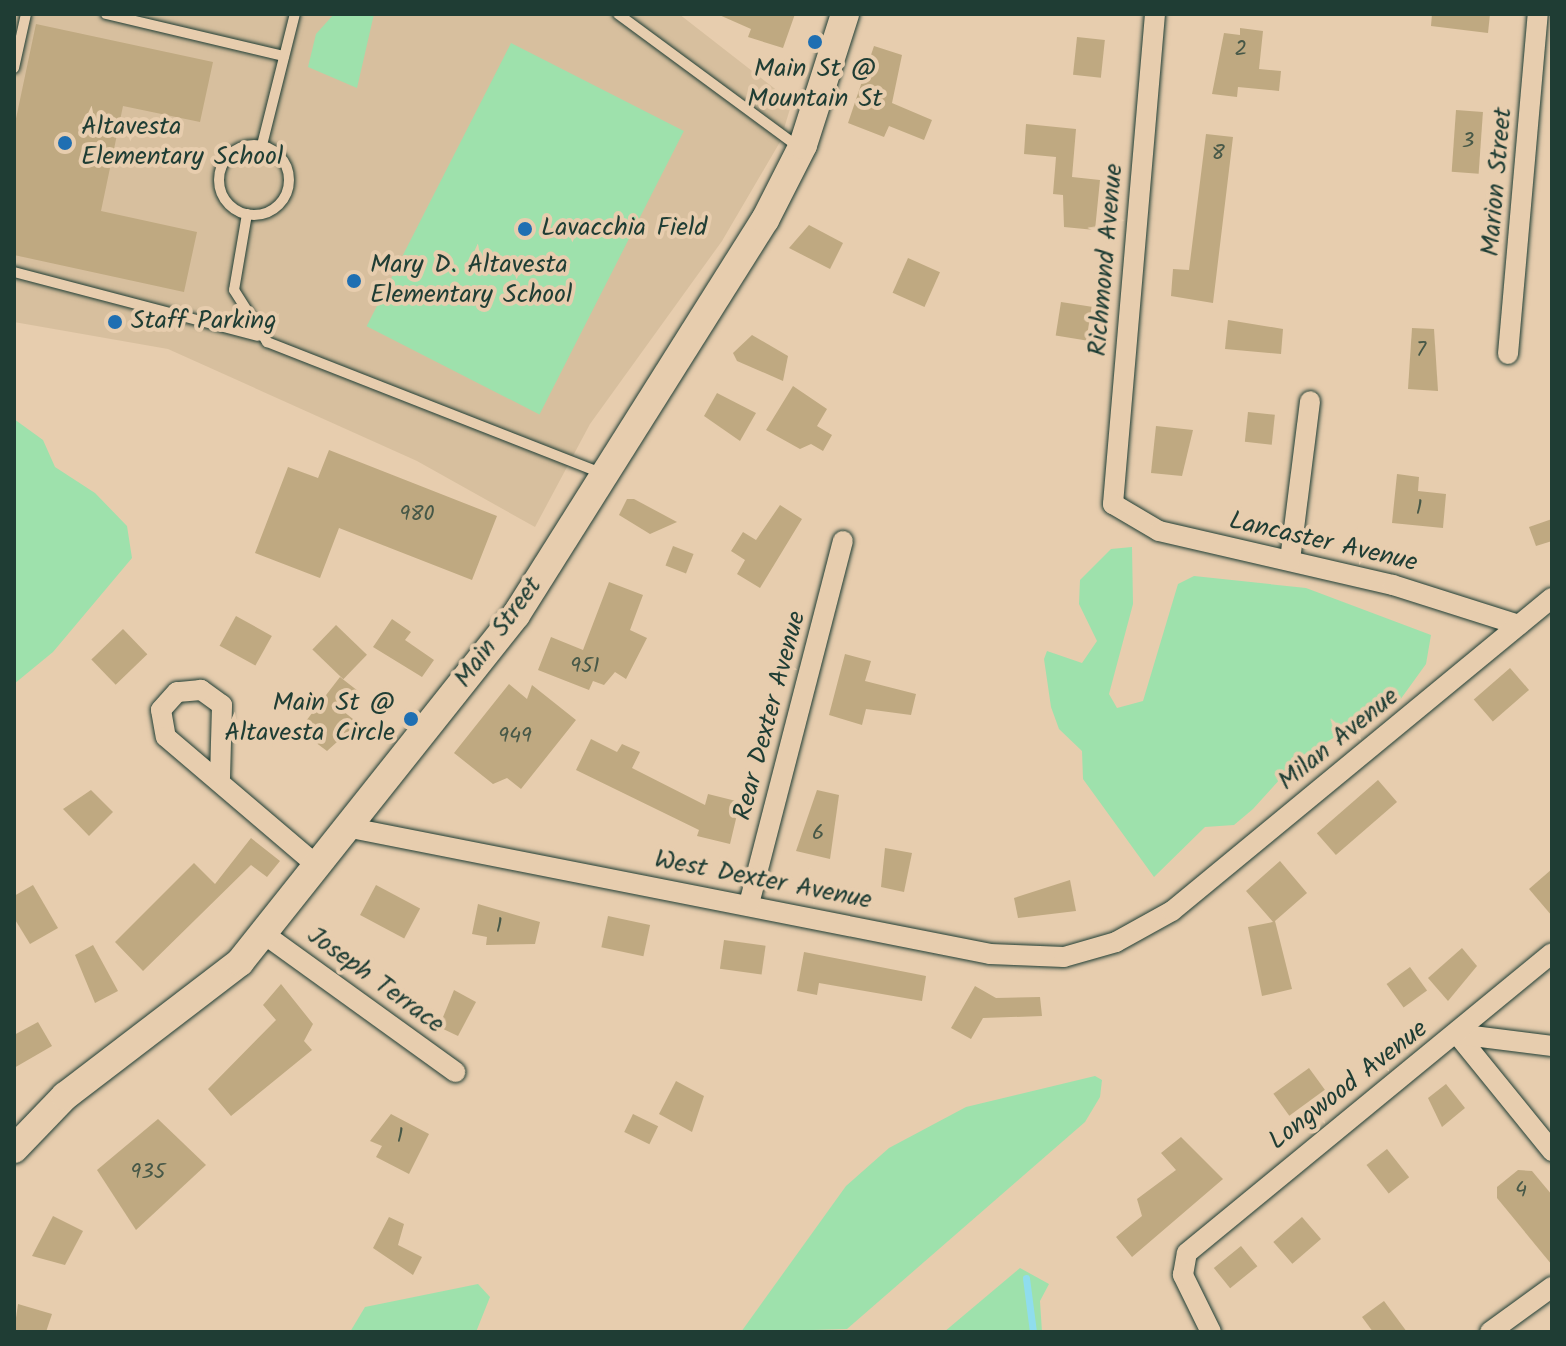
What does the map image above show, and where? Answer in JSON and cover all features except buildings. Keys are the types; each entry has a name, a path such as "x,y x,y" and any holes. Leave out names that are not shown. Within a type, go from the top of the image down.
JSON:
{"main road":[{"name":"Main Street","path":"14,1149 57,1103 209,990 264,934 351,828 516,615 765,220 801,149 845,14"}],"street":[{"name":"Richmond Avenue","path":"1117,510 1112,496 1155,14"},
{"name":"Marion Street","path":"1508,354 1538,14"},
{"path":"1290,560 1310,401"},
{"name":"Lancaster Avenue","path":"1117,510 1159,531 1290,560 1519,625"},
{"name":"Rear Dexter Avenue","path":"749,904 843,541"},
{"name":"Milan Avenue","path":"1158,920 1552,598"},
{"path":"220,778 319,867"},
{"name":"West Dexter Avenue","path":"351,828 749,904 1005,957 1094,950 1158,920"},
{"name":"Joseph Terrace","path":"264,934 455,1072"},
{"name":"Longwood Avenue","path":"1211,1332 1182,1263 1292,1163 1457,1034 1552,953"},
{"path":"1457,1034 1552,1046"},
{"path":"1457,1034 1552,1151"},
{"path":"1490,1332 1552,1287"}],"lane":[{"path":"14,68 26,14"},
{"path":"106,14 284,56"},
{"path":"262,145 295,14"},
{"path":"618,14 801,149"},
{"path":"262,145 285,161 289,188 273,210 247,214 224,198 220,172 236,150 262,145"},
{"path":"247,214 234,290 260,336"},
{"path":"14,272 260,336 290,354 605,475"}],"shaded area":[{"name":"Mary D. Altavesta Elementary School","path":"14,14 679,14 792,102 780,142 722,241 590,424 535,527 417,461 168,349 14,322"}],"green space":[{"path":"334,14 374,14 357,88 308,67 316,34"},
{"name":"Lavacchia Field","path":"511,43 684,131 539,414 367,326"},
{"path":"14,419 43,440 55,467 95,493 127,526 132,558 53,652 14,684"},
{"path":"1132,547 1133,604 1109,694 1117,708 1143,701 1178,584 1194,576 1306,588 1431,635 1426,664 1400,700 1300,757 1253,809 1234,825 1205,827 1154,877 1083,779 1082,751 1059,729 1051,707 1044,659 1047,651 1082,663 1097,641 1079,604 1080,580 1111,549"},
{"path":"1095,1076 1102,1080 1100,1097 1085,1122 847,1329 741,1332 846,1186 889,1148 966,1107"},
{"path":"1020,1268 1049,1284 1040,1301 1042,1332 944,1332"},
{"path":"478,1284 490,1297 476,1332 350,1332 365,1307"}],"waterway":[{"path":"1026,1278 1033,1332"}],"place":[{"name":"Main St @ Mountain St","path":"815,42"},
{"name":"Altavesta Elementary School","path":"65,143"},
{"name":"Lavacchia Field","path":"525,229"},
{"name":"Mary D. Altavesta Elementary School","path":"354,281"},
{"name":"Staff Parking","path":"115,322"},
{"name":"Main St @ Altavesta Circle","path":"411,719"}]}
